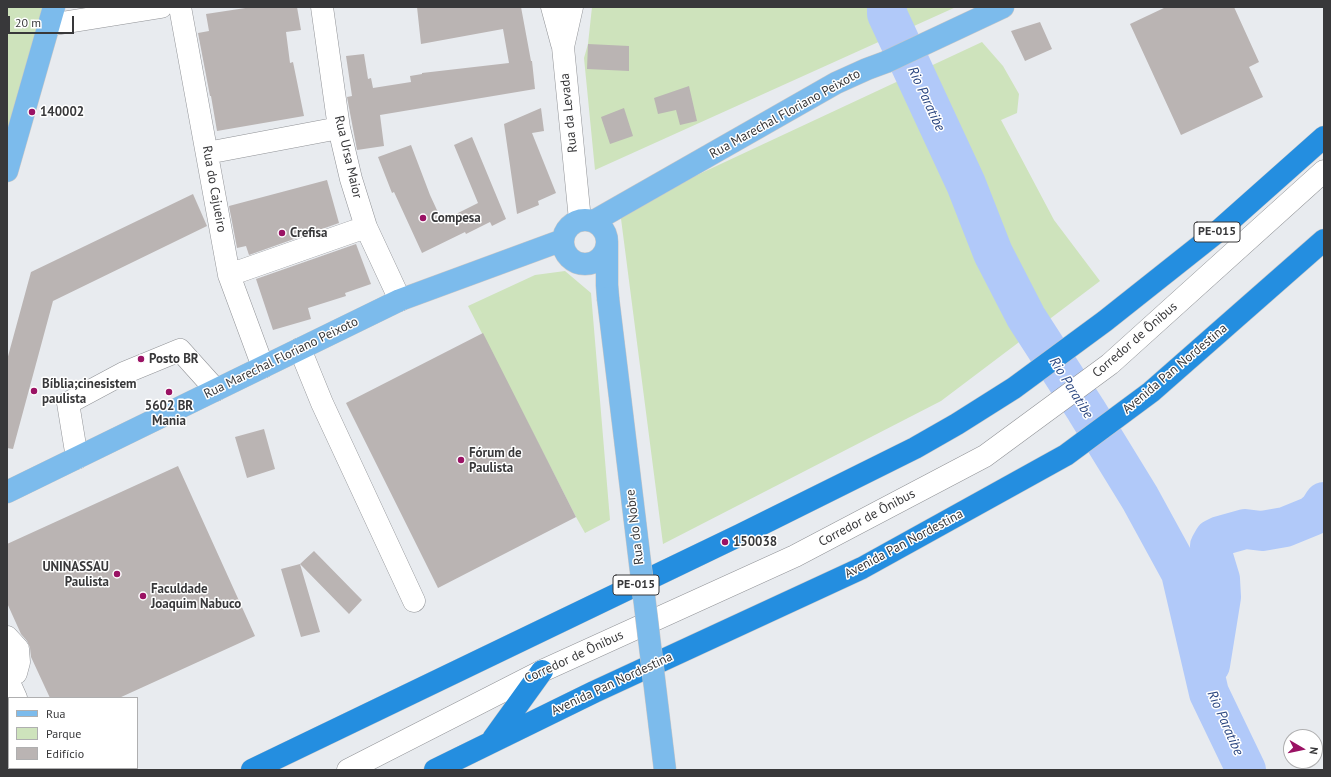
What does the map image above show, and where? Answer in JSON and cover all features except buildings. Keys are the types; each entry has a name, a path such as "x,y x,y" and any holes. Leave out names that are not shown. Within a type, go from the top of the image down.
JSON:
{"highway":[{"name":"PE-015","path":"252,770 740,535 901,455 957,424 1014,388 1105,321 1216,233 1324,137"},
{"name":"Avenida Pan Nordestina","path":"435,770 601,689 862,568 1066,454 1151,392 1324,240"},
{"path":"491,742 542,671"}],"main road":[{"name":"Rua Marechal Floriano Peixoto","path":"587,221 836,83 886,62 1003,7"},
{"path":"7,171 51,16"},
{"path":"587,221 574,223 568,227 563,240 564,248 567,255 579,264 607,291"},
{"name":"Rua do Nobre","path":"587,221 600,225 607,237 607,291 665,770"},
{"name":"Rua Marechal Floriano Peixoto","path":"7,492 400,300 563,240"},
{"path":"579,264 587,264 601,258 605,252 607,244"}],"street":[{"path":"51,16 161,7"},
{"name":"Rua do Cajueiro","path":"180,7 229,275 263,367"},
{"name":"Rua Ursa Maior","path":"322,7 339,128 351,179 366,227 400,300"},
{"path":"552,7 563,47"},
{"name":"Rua da Levada","path":"572,7 563,47 587,221"},
{"path":"207,152 339,128"},
{"name":"Corredor de Ônibus","path":"348,770 542,671 795,556 985,456 1110,364 1324,171"},
{"path":"229,275 366,227"},
{"path":"300,349 322,403 414,601"},
{"path":"77,458 68,403 124,373 180,350 216,390"},
{"path":"7,637 18,649 19,662 16,673 7,678 16,697"}],"green space":[{"path":"7,7 44,7 7,131"},
{"path":"592,7 956,7 595,170 584,58 588,44"},
{"path":"982,42 1003,66 1019,94 1017,113 1001,120 1054,220 1100,281 941,401 663,544 620,211"},
{"path":"565,271 591,293 610,520 585,533 468,306 535,275"}],"waterway":[{"name":"Rio Paratibe","path":"887,7 887,14 966,184 993,253 1026,317 1086,410 1140,498 1181,573 1209,693 1246,770"},
{"path":"1210,665 1221,597 1220,579 1210,546 1214,539 1245,529 1262,531 1285,527 1312,516 1319,510 1324,502"}],"place":[{"name":"140002","path":"32,112"},
{"name":"Compesa","path":"423,218"},
{"name":"Crefisa","path":"282,233"},
{"name":"Posto BR","path":"141,359"},
{"name":"Bíblia;cinesistem paulista","path":"34,391"},
{"name":"5602 BR Mania","path":"169,392"},
{"name":"Fórum de Paulista","path":"461,460"},
{"name":"150038","path":"725,542"},
{"name":"UNINASSAU Paulista","path":"117,574"},
{"name":"Faculdade Joaquim Nabuco","path":"143,596"}]}
